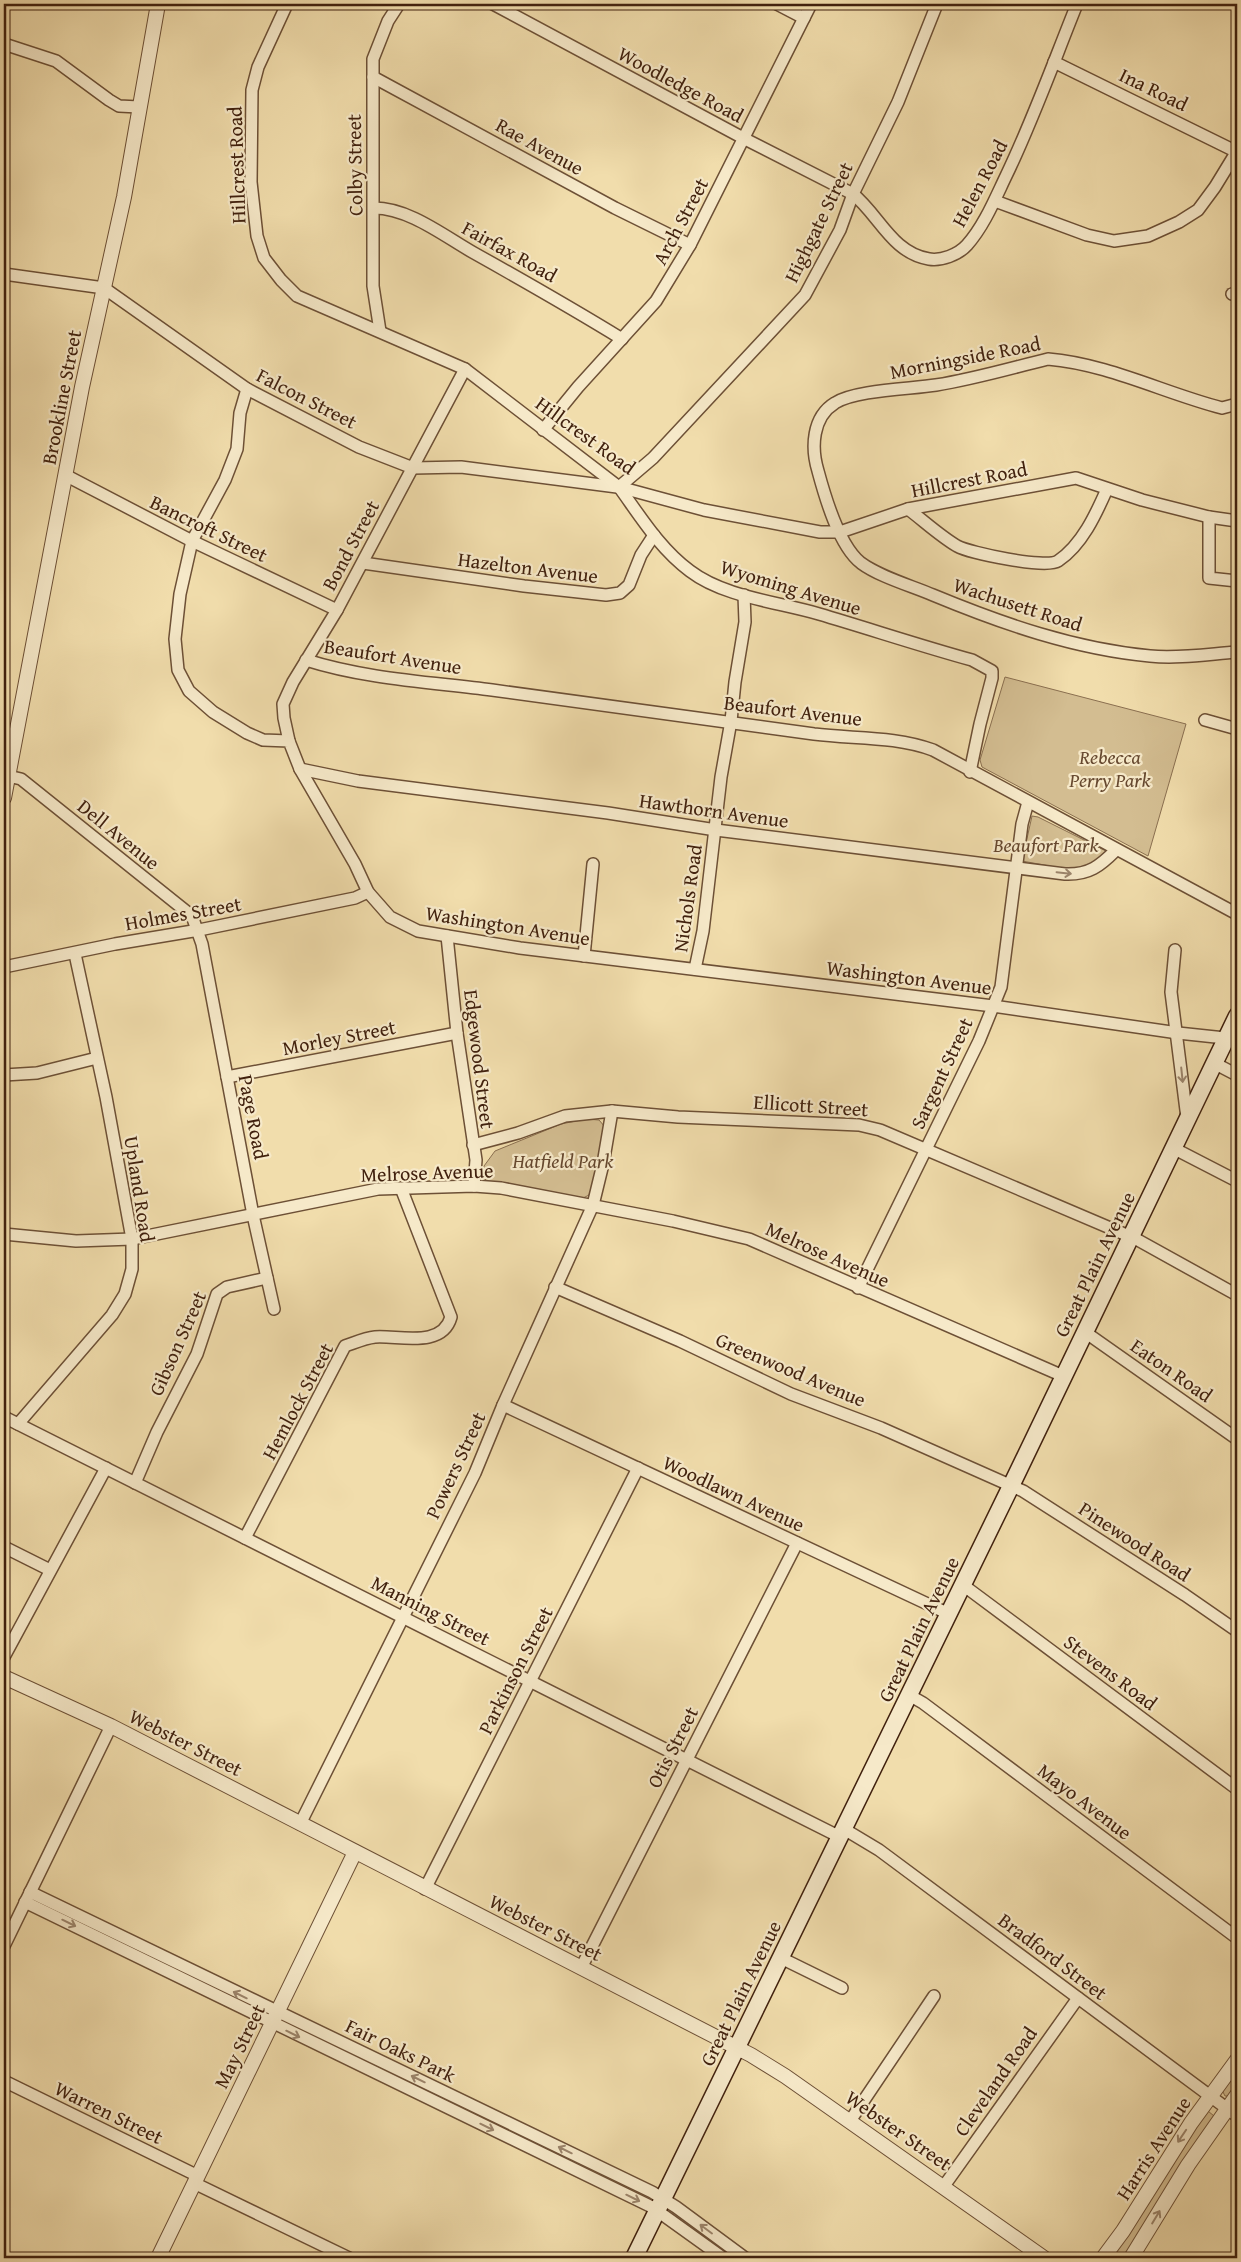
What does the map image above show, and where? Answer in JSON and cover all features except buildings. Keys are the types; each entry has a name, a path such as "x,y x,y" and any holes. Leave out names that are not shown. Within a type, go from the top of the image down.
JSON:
{"main road":[{"name":"Great Plain Avenue","path":"634,2258 949,1614 1237,1016"}],"street":[{"name":"Brookline Street","path":"4,798 82,388 124,197 158,4"},
{"name":"Hillcrest Road","path":"287,4 258,67 252,90 251,182 257,236 264,258 296,296 465,369 619,487 704,510 764,523 820,532 840,532 908,509 1076,478 1107,489 1208,517 1237,521"},
{"name":"Colby Street","path":"380,331 373,286 373,59 388,22 399,4"},
{"name":"Woodledge Road","path":"493,4 744,139 853,194"},
{"path":"777,4 804,18"},
{"name":"Arch Street","path":"543,430 578,387 656,301 690,245 812,4"},
{"name":"Highgate Street","path":"619,487 653,458 790,314 805,295 840,230 853,194 898,102 937,4"},
{"name":"Helen Road","path":"853,194 866,204 892,240 909,253 930,259 949,257 965,247 975,234 994,200 1017,153 1077,4"},
{"path":"4,44 56,61 119,106 139,107"},
{"name":"Ina Road","path":"1054,62 1237,151"},
{"name":"Rae Avenue","path":"373,77 607,204 690,245"},
{"path":"994,200 1087,235 1114,241 1148,236 1179,222 1198,210 1237,151"},
{"name":"Fairfax Road","path":"374,208 387,208 415,219 548,294 622,339"},
{"name":"Falcon Street","path":"4,274 104,288 247,389 360,447 413,468 461,467 619,487"},
{"name":"Morningside Road","path":"840,532 827,504 813,445 818,425 828,408 837,402 873,393 938,385 1048,359 1064,360 1110,371 1222,408 1237,404"},
{"name":"Bond Street","path":"288,741 283,704 293,682 363,563 465,369"},
{"path":"247,389 240,413 237,448 224,480 192,542 180,594 175,640 178,670 189,690 213,712 246,733 263,740 288,741"},
{"name":"Bancroft Street","path":"66,476 192,542 337,610"},
{"name":"Wyoming Avenue","path":"619,487 654,535 690,571 708,582 744,595 819,614 972,660 988,667 992,671 992,678 970,772"},
{"path":"908,509 958,547 1025,563 1052,563 1073,548 1097,512 1107,489"},
{"path":"1208,517 1209,578 1237,580"},
{"name":"Wachusett Road","path":"840,532 850,550 861,563 889,577 974,612 1042,636 1104,650 1152,657 1237,652"},
{"name":"Hazelton Avenue","path":"363,563 524,586 606,595 620,593 629,585 641,555 654,535"},
{"name":"Nichols Road","path":"695,969 704,931 721,777 745,622 744,595"},
{"name":"Beaufort Avenue","path":"306,660 328,667 397,679 731,721 816,734 916,744 934,750 970,772 1237,914"},
{"path":"1204,720 1237,729"},
{"name":"Washington Avenue","path":"288,741 300,769 355,864 368,892 390,917 418,931 584,956 993,1006 1225,1038"},
{"name":"Hawthorn Avenue","path":"300,769 358,781 608,813 716,830 1078,874 1099,867 1116,850"},
{"name":"Dell Avenue","path":"8,776 21,779 192,916 199,930"},
{"name":"Sargent Street","path":"858,1288 978,1041 1001,986 1022,824 1028,802"},
{"path":"584,956 593,864"},
{"name":"Holmes Street","path":"4,967 355,898 368,892"},
{"name":"Page Road","path":"199,930 253,1215 274,1309"},
{"name":"Edgewood Street","path":"447,936 457,1034 476,1160 474,1186"},
{"path":"1175,950 1171,992 1173,1016 1178,1033 1187,1118"},
{"name":"Upland Road","path":"18,1424 112,1315 124,1294 132,1269 132,1239 98,1058 75,954"},
{"name":"Morley Street","path":"227,1077 457,1034"},
{"path":"4,1075 37,1073 98,1058"},
{"path":"1214,1063 1237,1075"},
{"name":"Ellicott Street","path":"473,1145 518,1133 565,1116 612,1111 678,1117 859,1124 880,1130 1130,1236 1237,1295"},
{"name":"Powers Street","path":"300,1824 402,1616 475,1473 503,1405 593,1205 603,1164 612,1111"},
{"path":"1173,1148 1237,1181"},
{"name":"Melrose Avenue","path":"4,1234 76,1241 132,1239 253,1215 331,1197 378,1189 474,1186 501,1188 593,1205 749,1239 1064,1376"},
{"name":"Hemlock Street","path":"245,1538 344,1346 375,1337 412,1340 438,1334 449,1326 451,1317 401,1188"},
{"name":"Gibson Street","path":"135,1483 157,1432 197,1354 217,1294 227,1287 267,1278"},
{"name":"Greenwood Avenue","path":"555,1287 680,1341 792,1394 881,1428 1011,1486"},
{"name":"Eaton Road","path":"1085,1332 1237,1439"},
{"name":"Woodlawn Avenue","path":"503,1405 949,1614"},
{"name":"Manning Street","path":"4,1417 687,1760 842,1833"},
{"path":"4,1657 106,1468"},
{"name":"Parkinson Street","path":"425,1889 638,1468"},
{"name":"Pinewood Road","path":"1011,1486 1054,1511 1237,1631"},
{"name":"Otis Street","path":"581,1968 796,1543"},
{"path":"4,1547 50,1570"},
{"name":"Stevens Road","path":"963,1585 1237,1789"},
{"name":"Webster Street","path":"4,1677 111,1726 737,2048 785,2076 1044,2258"},
{"name":"Mayo Avenue","path":"909,1695 923,1703 1237,1938"},
{"path":"4,1946 8,1928 27,1897 111,1726"},
{"name":"Bradford Street","path":"842,1833 879,1850 1232,2113"},
{"name":"May Street","path":"158,2258 355,1852"},
{"name":"Fair Oaks Park","path":"27,1897 275,2018 457,2113 660,2205 723,2258"},
{"path":"781,1958 842,1988"},
{"path":"850,2121 934,1996"},
{"name":"Cleveland Road","path":"944,2186 1078,1998"},
{"name":"Fair Oaks Park","path":"275,2018 463,2101 660,2205 745,2258"},
{"name":"Harris Avenue","path":"1103,2258 1210,2096 1237,2060"},
{"name":"Warren Street","path":"4,2082 349,2258"},
{"name":"Harris Avenue","path":"1131,2258 1188,2165 1232,2113 1237,2096"},
{"path":"457,2113 463,2101"}],"green space":[{"name":"Rebecca Perry Park","path":"1005,677 1186,724 1148,856 982,767 980,760"},
{"name":"Beaufort Park","path":"1032,816 1038,817 1106,851 1087,869 1066,869 1022,861"},
{"name":"Hatfield Park","path":"586,1119 599,1120 605,1127 595,1183 589,1195 581,1199 491,1183 483,1178 484,1166 495,1151 561,1124"},
{"path":"287,2021 456,2102 454,2106 285,2023"},
{"path":"1237,2068 1237,2088 1229,2096 1225,2096 1222,2090"},
{"path":"466,2108 649,2195 650,2198 649,2200 465,2111"},
{"path":"1208,2111 1214,2116 1125,2258 1110,2258 1185,2141"},
{"path":"667,2207 740,2258 729,2258 669,2214 665,2209"}]}
